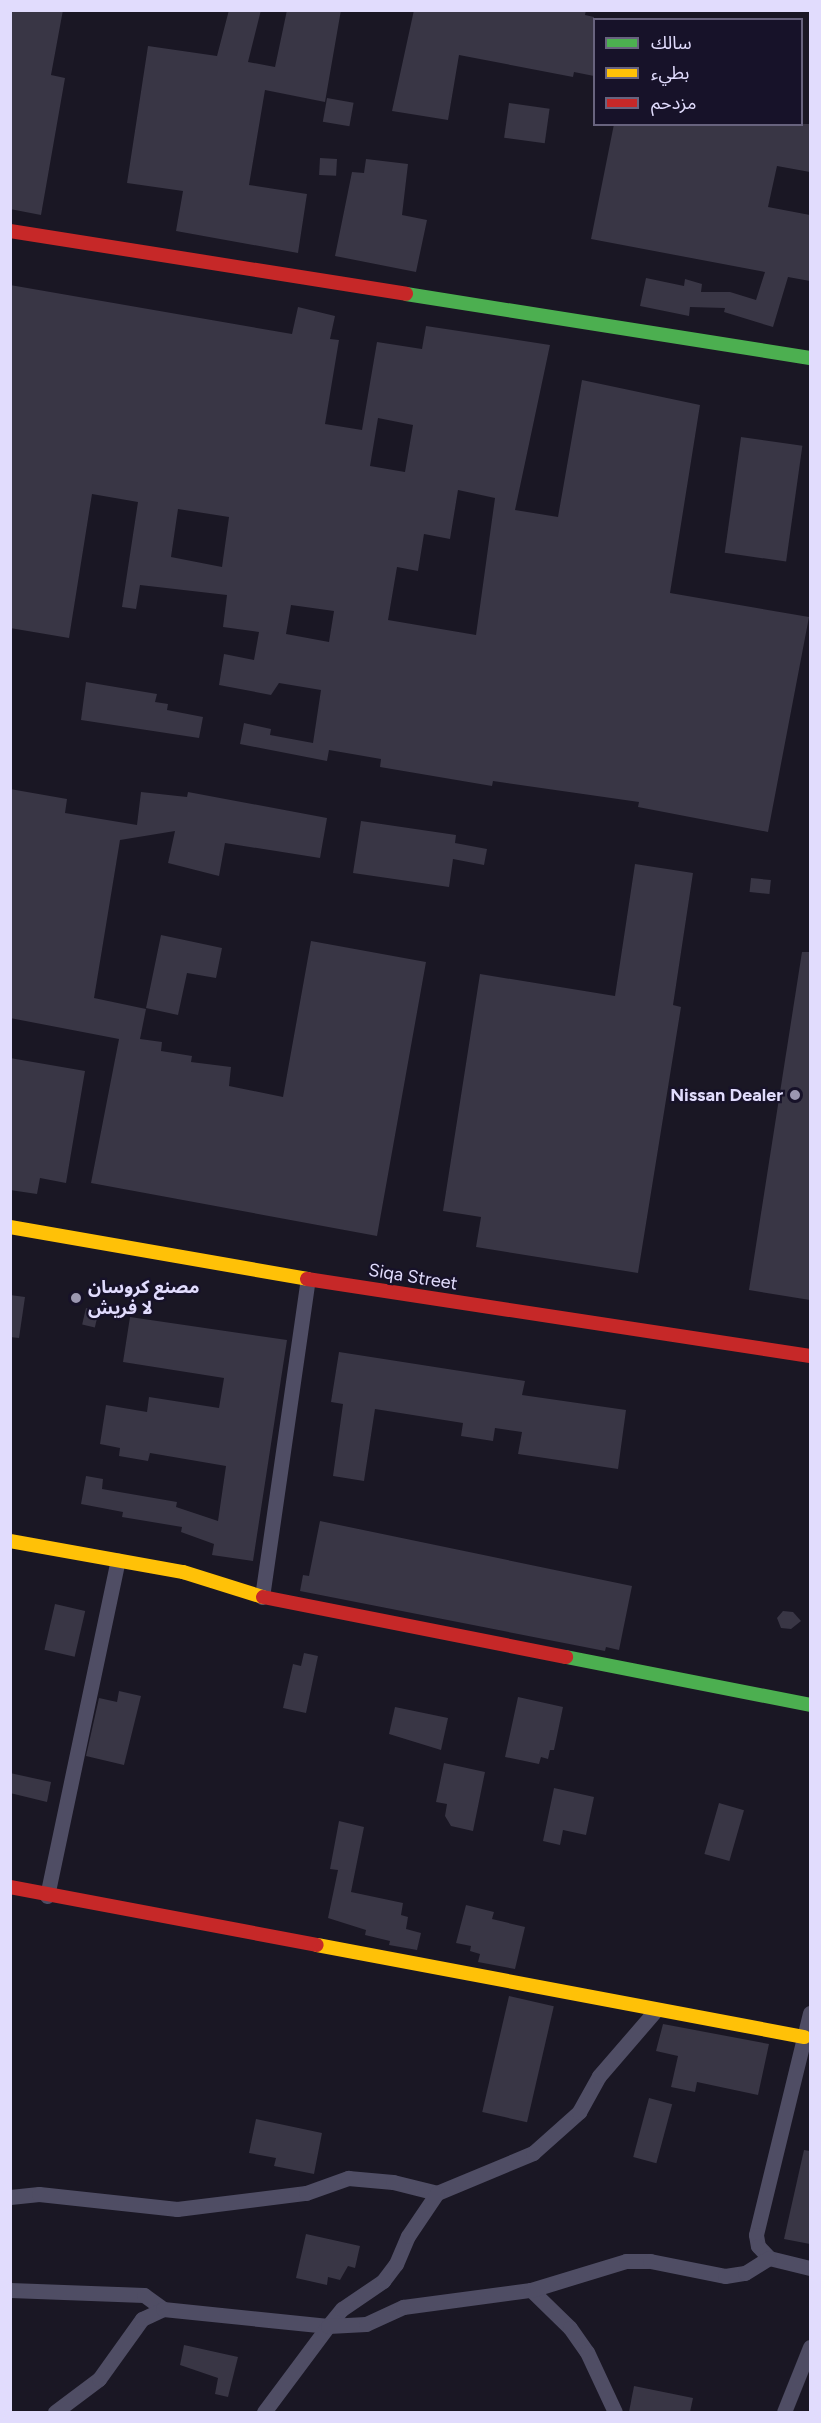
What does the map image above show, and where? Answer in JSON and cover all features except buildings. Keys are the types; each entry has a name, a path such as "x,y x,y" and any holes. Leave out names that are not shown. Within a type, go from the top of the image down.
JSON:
{"street":[{"path":"10,231 810,358"},
{"name":"Siqa Street","path":"10,1227 308,1279 810,1356"},
{"path":"262,1597 308,1279"},
{"path":"10,1541 183,1572 262,1597 810,1705"},
{"path":"47,1896 118,1560"},
{"path":"10,1887 47,1896 804,2037"},
{"path":"264,2412 342,2309 389,2273 436,2193 533,2153 579,2112 599,2076 656,2010"},
{"path":"810,2013 756,2235 758,2246 769,2258 810,2268"},
{"path":"10,2197 39,2194 177,2209 306,2193 348,2178 393,2181 436,2193"},
{"path":"10,2290 144,2295 163,2309 328,2326 366,2324 403,2307 531,2290 626,2261 650,2261 725,2276 745,2273 769,2258"},
{"path":"531,2290 570,2328 587,2352 615,2412"},
{"path":"56,2412 99,2379 142,2319 163,2309"},
{"path":"784,2412 810,2347"}],"traffic: fast":[{"path":"406,294 810,358"},
{"path":"566,1657 810,1705"}],"traffic: slow":[{"path":"10,1227 307,1279"},
{"path":"10,1541 183,1572 263,1597"},
{"path":"317,1945 804,2037"}],"traffic: jam":[{"path":"10,231 406,294"},
{"path":"307,1279 810,1356"},
{"path":"263,1597 566,1657"},
{"path":"10,1887 317,1945"}],"place":[{"name":"Nissan Dealer","path":"795,1095"},
{"name":"مصنع كروسان لا فريش","path":"76,1298"}]}
